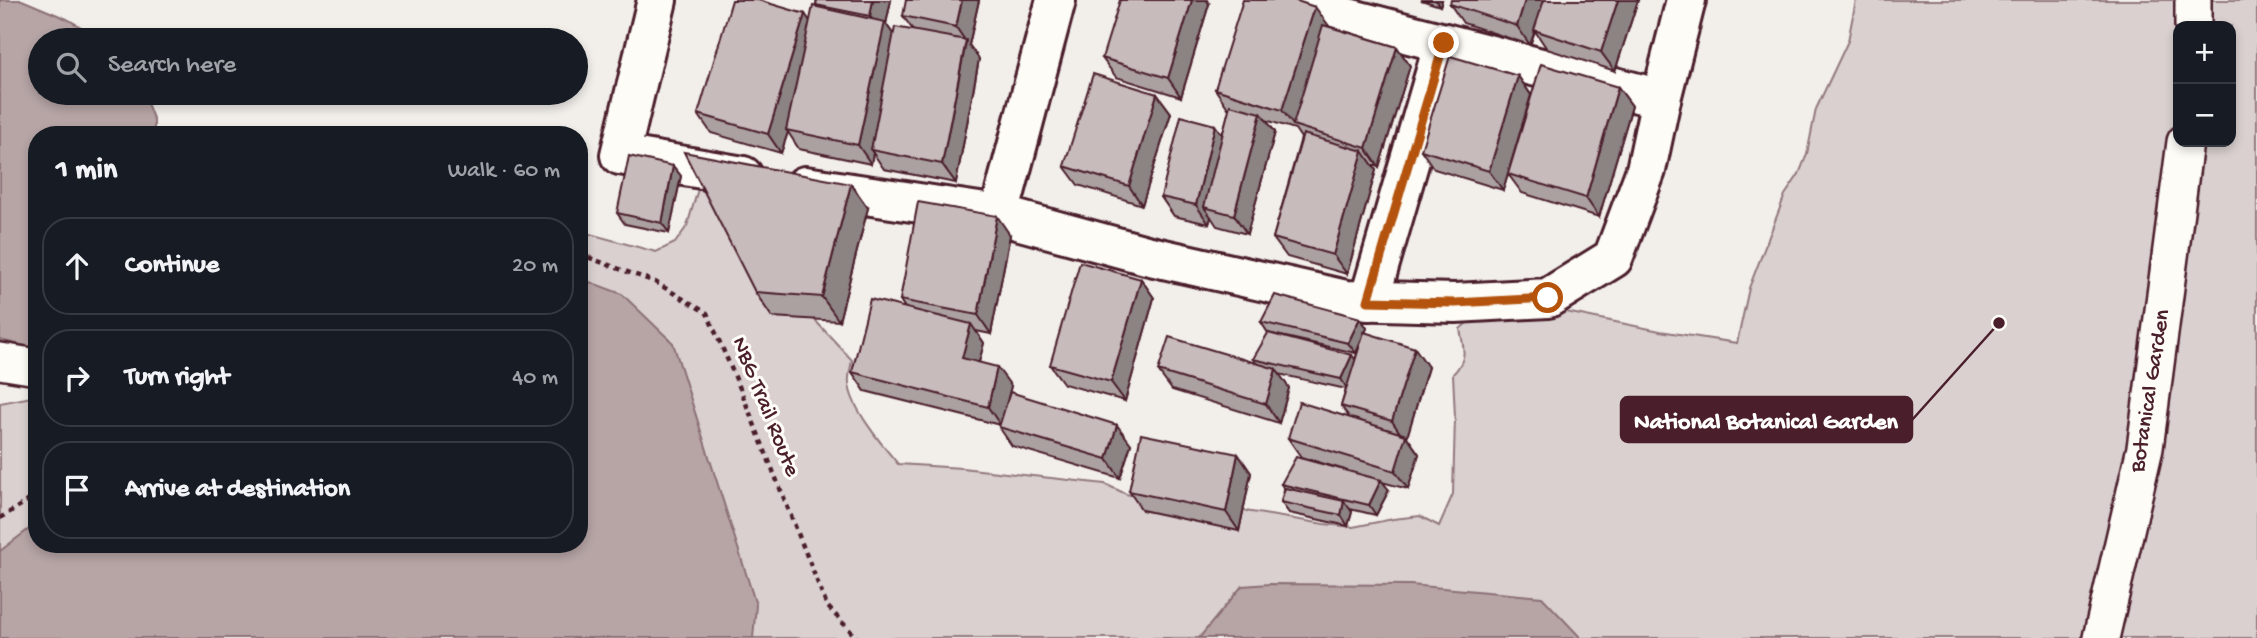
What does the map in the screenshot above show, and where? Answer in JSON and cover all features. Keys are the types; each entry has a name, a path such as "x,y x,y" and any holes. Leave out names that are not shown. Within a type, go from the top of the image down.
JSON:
{"street":[{"path":"657,0 620,155 720,173 999,215 1146,256 1346,300 1455,303 1548,298 1613,258 1646,170 1686,0"},
{"path":"999,215 1056,0"},
{"path":"1278,0 1661,99"},
{"path":"2193,0 2193,21"},
{"path":"1368,301 1444,43"},
{"name":"Botanical Garden","path":"2101,638 2145,447 2184,147"},
{"path":"0,361 28,366"}],"path":[{"name":"NBG Trail Route","path":"588,257 655,282 707,313 827,606 857,638"},
{"path":"0,518 28,501"}],"shaded area":[{"path":"0,0 22,0 82,28 28,28 28,105 148,105 154,126 28,126 28,347 0,340"},
{"path":"1856,0 2257,0 2257,638 0,638 0,403 28,398 28,553 588,553 588,233 656,252 675,243 687,226 706,162 812,317 852,360 849,380 855,403 868,426 898,464 962,468 1105,484 1126,494 1165,503 1227,508 1353,527 1420,516 1439,526 1453,494 1453,374 1464,353 1460,329 1486,306 1556,310 1737,343 1749,288 1785,195 1799,174 1807,154 1816,109 1848,41"},
{"path":"588,281 622,294 673,343 756,605 753,638 0,638 0,551 28,530 28,553 588,553"},
{"path":"1410,585 1542,597 1581,638 1199,638 1242,586"}],"building":[{"path":"732,0 758,0 805,14 768,134 698,114"},
{"path":"817,0 873,0 870,16 816,5"},
{"path":"906,0 962,0 956,27 903,16"},
{"path":"1120,0 1192,0 1168,78 1102,58"},
{"path":"1243,0 1294,0 1315,7 1282,110 1215,89"},
{"path":"1451,0 1525,0 1517,26 1450,4"},
{"path":"1544,0 1618,0 1601,52 1534,30"},
{"path":"813,6 885,22 858,145 786,130"},
{"path":"1323,25 1397,47 1366,148 1293,125"},
{"path":"895,27 966,40 942,164 871,150"},
{"path":"1450,56 1518,76 1489,171 1421,150"},
{"path":"1541,64 1618,87 1586,198 1508,174"},
{"path":"1093,74 1157,94 1129,186 1064,166"},
{"path":"1230,105 1261,113 1234,215 1204,207"},
{"path":"1181,116 1215,125 1196,205 1161,197"},
{"path":"1303,134 1363,151 1333,255 1273,238"},
{"path":"684,152 851,184 822,297 755,292"},
{"path":"629,156 673,166 662,223 617,213"},
{"path":"918,202 997,216 978,315 900,300"},
{"path":"1080,262 1141,279 1111,382 1050,365"},
{"path":"1275,295 1360,318 1348,343 1261,322"},
{"path":"870,299 971,324 962,358 997,367 988,407 852,372"},
{"path":"1364,332 1415,348 1392,421 1341,406"},
{"path":"1268,333 1352,355 1341,379 1253,359"},
{"path":"1169,337 1276,369 1266,404 1158,371"},
{"path":"1010,392 1117,425 1107,459 999,427"},
{"path":"1299,402 1406,435 1395,471 1288,438"},
{"path":"1141,434 1238,454 1226,512 1129,491"},
{"path":"1296,457 1381,480 1369,505 1281,484"},
{"path":"1285,488 1344,501 1341,515 1281,502"}],"place":[{"name":"National Botanical Garden","path":"1999,323"}],"route":[{"path":"1444,43 1368,301 1455,303 1548,298"}]}
